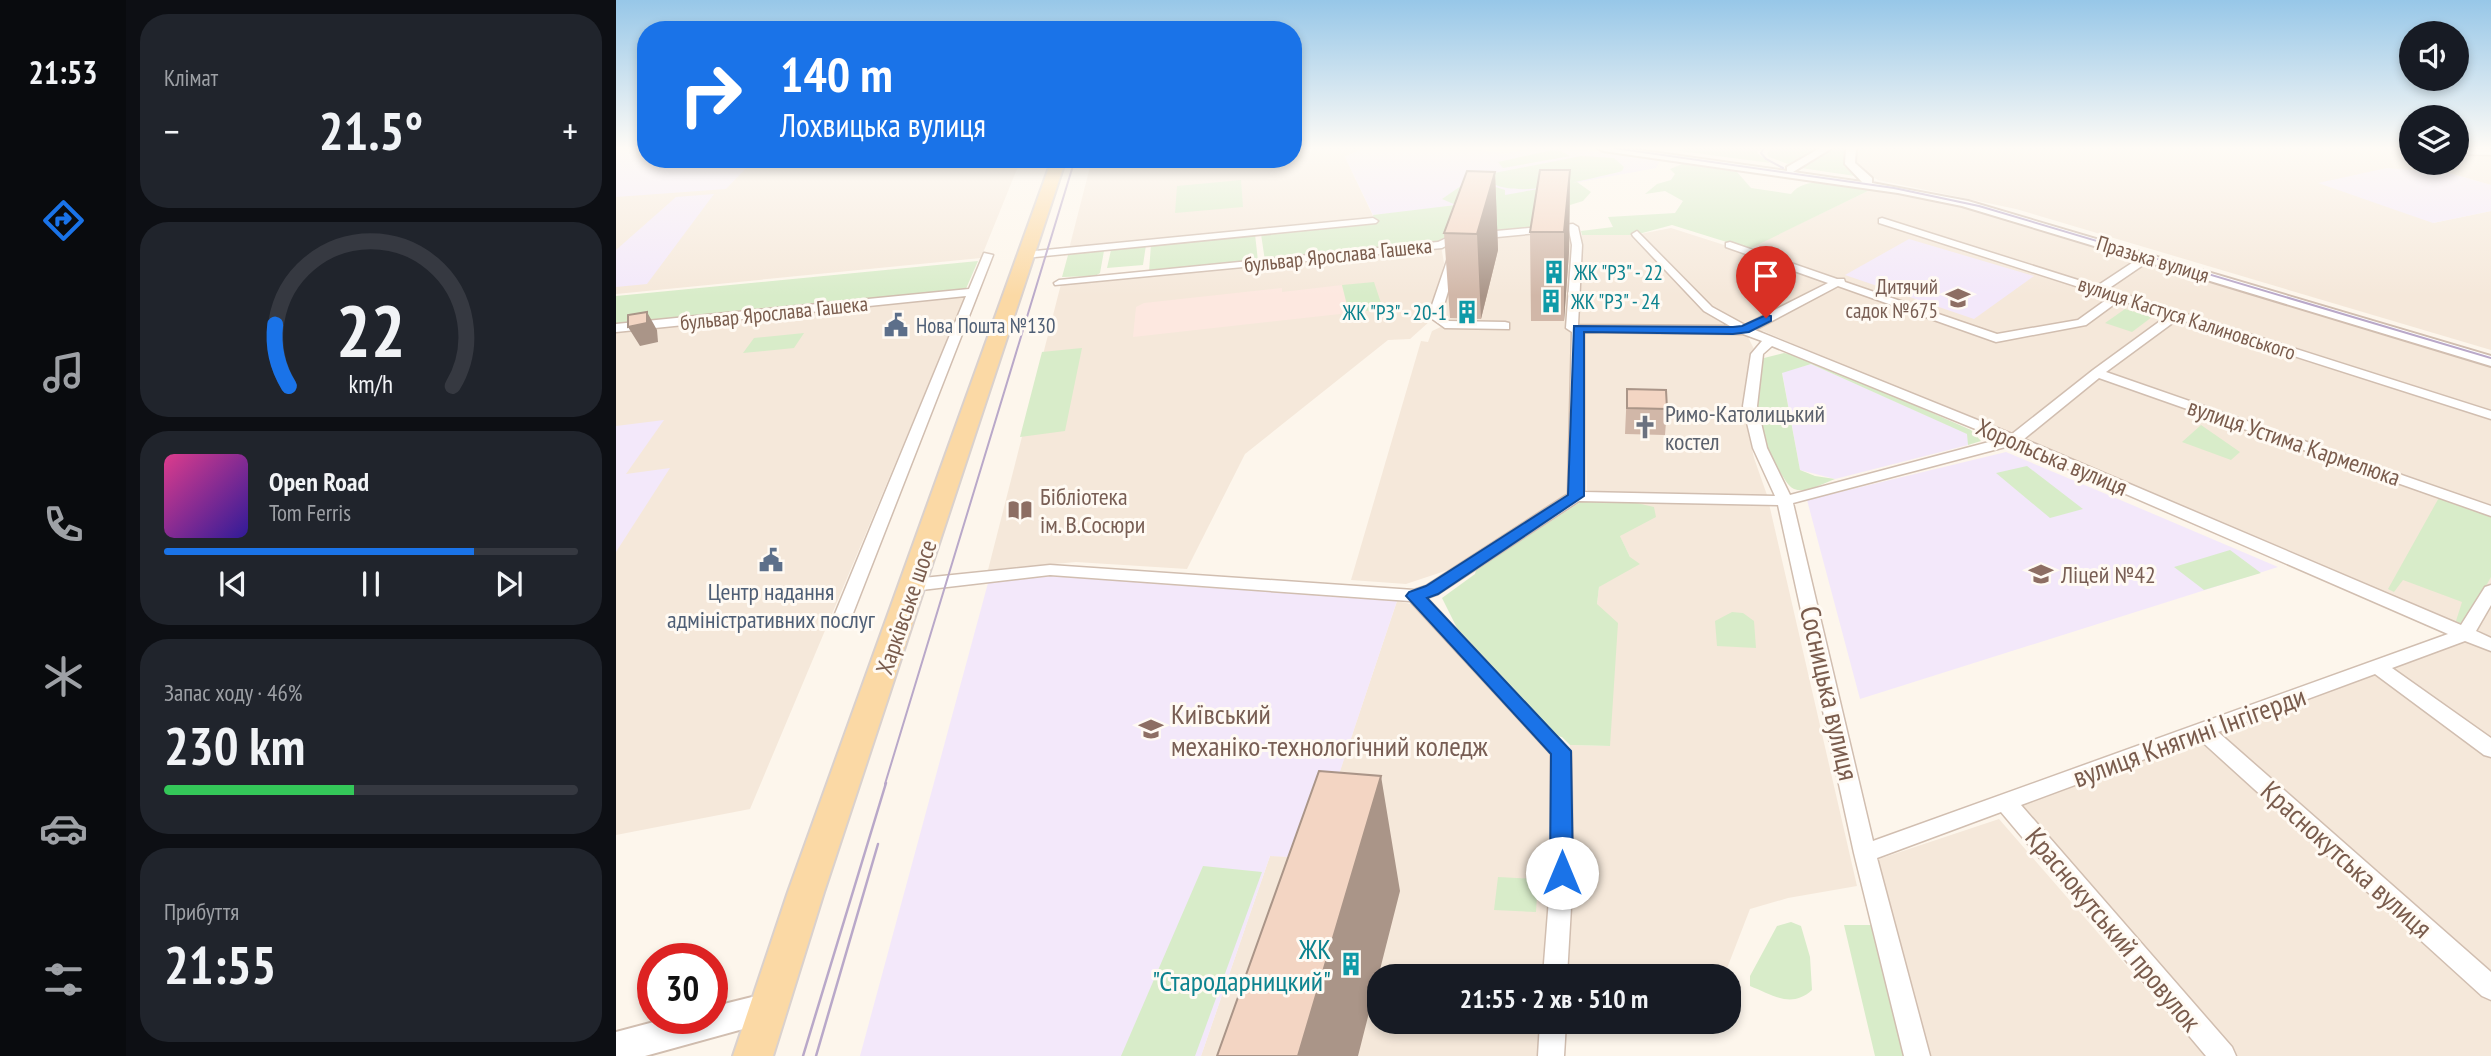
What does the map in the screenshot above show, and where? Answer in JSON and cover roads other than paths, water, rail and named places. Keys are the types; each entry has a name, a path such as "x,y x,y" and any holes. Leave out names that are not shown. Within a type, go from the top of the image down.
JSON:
{"main road":[{"name":"Харківське шосе","path":"753,1056 1046,197"}],"street":[{"name":"Празька вулиця","path":"1934,197 1976,206 2491,361"},
{"name":"Празька вулиця","path":"1959,197 2035,216 2491,353"},
{"name":"бульвар Ярослава Гашека","path":"1059,284 1104,263 1373,221"},
{"name":"вулиця Кастуся Калиновського","path":"1882,221 2491,415"},
{"name":"бульвар Ярослава Гашека","path":"1025,256 1104,263 1442,245 1443,242 1453,239 1573,227 1577,245 1575,328"},
{"name":"Хорольська вулиця","path":"1637,234 1708,309 1745,330 2014,440 2491,645"},
{"path":"1442,245 1453,247 1455,251 1436,311 1438,320 1445,324 1505,326"},
{"path":"1730,245 1840,281 1996,338 2082,323 2119,296"},
{"path":"841,621 988,255"},
{"path":"2099,290 2148,257"},
{"path":"1576,496 1575,328 1745,330 1840,281"},
{"name":"бульвар Ярослава Гашека","path":"616,328 974,292"},
{"path":"914,585 1050,570 1415,596 1432,590 1576,496 1785,500 2014,440 2096,373 2177,314"},
{"name":"Сосницька вулиця","path":"1774,341 1765,344 1758,354 1750,407 1760,448 1785,500 1865,853 1917,1056"},
{"name":"вулиця Устима Кармелюка","path":"2096,373 2491,511"},
{"path":"2465,634 2491,591"},
{"path":"1415,596 1561,751 1562,873 1556,964"},
{"name":"вулиця Княгині Інгігерди","path":"1865,853 2465,634"},
{"path":"2378,667 2491,749"},
{"name":"Краснокутська вулиця","path":"2203,731 2491,988"},
{"name":"Краснокутський провулок","path":"2006,803 2222,1056"},
{"path":"616,1048 768,1009"},
{"path":"1551,1056 1552,1034"}],"tram line":[{"path":"885,784 1063,197"},
{"path":"1938,197 1979,206 2491,358"},
{"path":"803,1056 886,783"},
{"path":"816,1056 878,844"}],"place":[{"name":"ЖК \"РЗ\" - 22","path":"1554,272"},
{"name":"Дитячий садок №675","path":"1958,298"},
{"name":"ЖК \"РЗ\" - 24","path":"1551,301"},
{"name":"ЖК \"РЗ\" - 20-1","path":"1467,312"},
{"name":"Нова Пошта №130","path":"896,325"},
{"name":"Римо-Католицький костел","path":"1645,427"},
{"name":"Бібліотека ім. В.Сосюри","path":"1020,510"},
{"name":"Центр надання адміністративних послуг","path":"771,560"},
{"name":"Ліцей №42","path":"2041,574"},
{"name":"Київський механіко-технологічний коледж","path":"1151,729"},
{"name":"ЖК \"Стародарницкий\"","path":"1351,964"}]}
